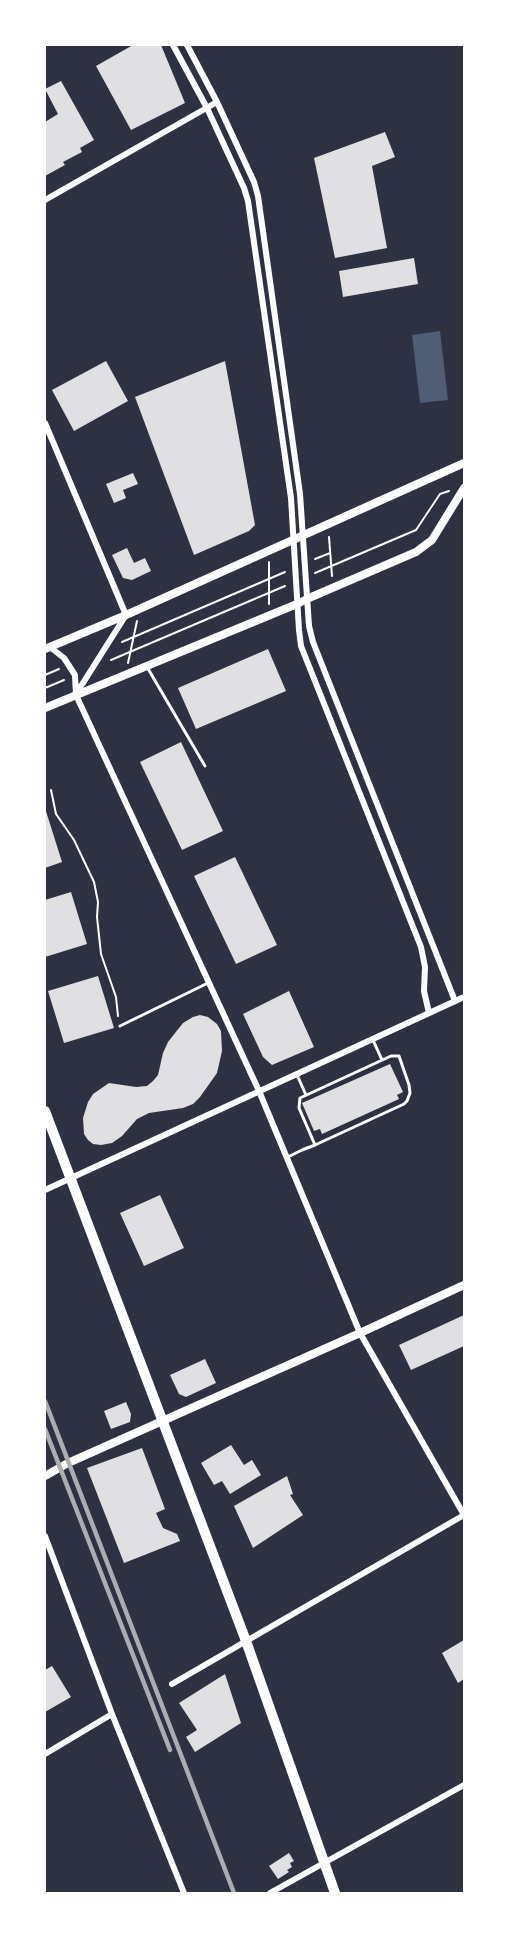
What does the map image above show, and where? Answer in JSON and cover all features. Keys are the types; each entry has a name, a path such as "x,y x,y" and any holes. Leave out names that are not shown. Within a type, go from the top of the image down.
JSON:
{"main road":[{"path":"45,1111 246,1641 335,1893"}],"street":[{"path":"173,45 207,108 248,201 291,498 305,563 309,626 313,642 455,1001"},
{"path":"187,45 217,102 254,182 258,196 300,494 299,536 295,567 301,646 421,947 425,967 424,992 429,1013"},
{"path":"45,200 217,102"},
{"path":"45,423 126,615"},
{"path":"48,648 464,463"},
{"path":"45,708 297,604 416,552 432,540 460,488"},
{"path":"76,695 126,615"},
{"path":"48,648 64,658 75,675 76,695 259,1091 360,1333 464,1515 172,1684"},
{"path":"45,1190 464,997"},
{"path":"45,1476 68,1463 464,1285"},
{"path":"45,1536 112,1714 184,1893"},
{"path":"45,1754 112,1714"},
{"path":"270,1893 464,1785"}],"lane":[{"path":"147,665 205,766"},
{"path":"120,1026 208,982"},
{"path":"372,1039 382,1060"},
{"path":"287,1158 315,1145 407,1101 410,1093 409,1085 399,1056 393,1055 300,1098 298,1104 315,1145"},
{"path":"297,1074 306,1095"}],"path":[{"path":"307,577 416,530 440,495 460,488"},
{"path":"329,522 332,588"},
{"path":"269,550 270,615"},
{"path":"305,563 330,553"},
{"path":"104,650 295,567"},
{"path":"94,667 296,581"},
{"path":"126,674 141,608"},
{"path":"45,675 69,665"},
{"path":"45,688 75,675"},
{"path":"51,790 56,814 74,840 94,882 98,902 97,917 101,954 116,997 120,1026"}],"water":[{"path":"440,331 448,400 420,403 412,335"}],"building":[{"path":"133,45 161,45 185,103 131,130 96,66"},
{"path":"61,81 94,140 80,148 82,152 63,162 65,165 45,176 45,122 58,114 45,89"},
{"path":"385,132 395,157 372,166 387,248 335,258 314,158"},
{"path":"414,258 418,284 343,297 339,271"},
{"path":"106,361 128,401 74,431 52,390"},
{"path":"225,361 255,525 249,531 194,555 135,397"},
{"path":"133,473 138,484 123,490 126,498 114,503 106,484"},
{"path":"127,548 134,563 145,558 151,571 132,580 123,578 112,555"},
{"path":"268,649 286,691 196,729 178,688"},
{"path":"181,742 223,831 182,850 140,762"},
{"path":"45,808 62,862 45,868"},
{"path":"235,857 277,945 236,964 194,876"},
{"path":"71,892 87,944 45,957 45,900"},
{"path":"98,976 114,1028 64,1043 48,991"},
{"path":"289,991 314,1047 272,1065 263,1057 243,1014"},
{"path":"200,1015 208,1017 217,1024 221,1031 222,1051 217,1073 200,1097 193,1104 183,1108 149,1113 137,1119 122,1136 112,1143 93,1144 88,1140 84,1134 83,1118 93,1094 109,1083 136,1087 147,1086 158,1075 168,1042 183,1023"},
{"path":"390,1064 403,1092 397,1095 399,1099 322,1134 320,1129 314,1131 302,1103"},
{"path":"160,1195 184,1248 144,1266 120,1213"},
{"path":"464,1315 464,1346 411,1370 399,1345"},
{"path":"205,1359 216,1383 186,1397 179,1394 170,1375"},
{"path":"126,1402 131,1414 130,1422 111,1429 104,1411"},
{"path":"231,1445 244,1465 252,1460 261,1475 230,1494 222,1481 214,1485 201,1463"},
{"path":"142,1448 165,1509 156,1513 163,1528 177,1534 180,1541 124,1563 87,1468"},
{"path":"287,1476 293,1494 290,1495 303,1515 253,1548 234,1506"},
{"path":"464,1640 464,1679 458,1683 442,1653"},
{"path":"52,1666 71,1697 45,1712 45,1670"},
{"path":"225,1674 241,1723 195,1752 186,1737 197,1730 179,1703"},
{"path":"289,1853 294,1861 290,1863 292,1867 287,1870 289,1872 278,1879 269,1866"}],"railway":[{"path":"45,1401 234,1893"},
{"path":"45,1429 170,1750"}]}
